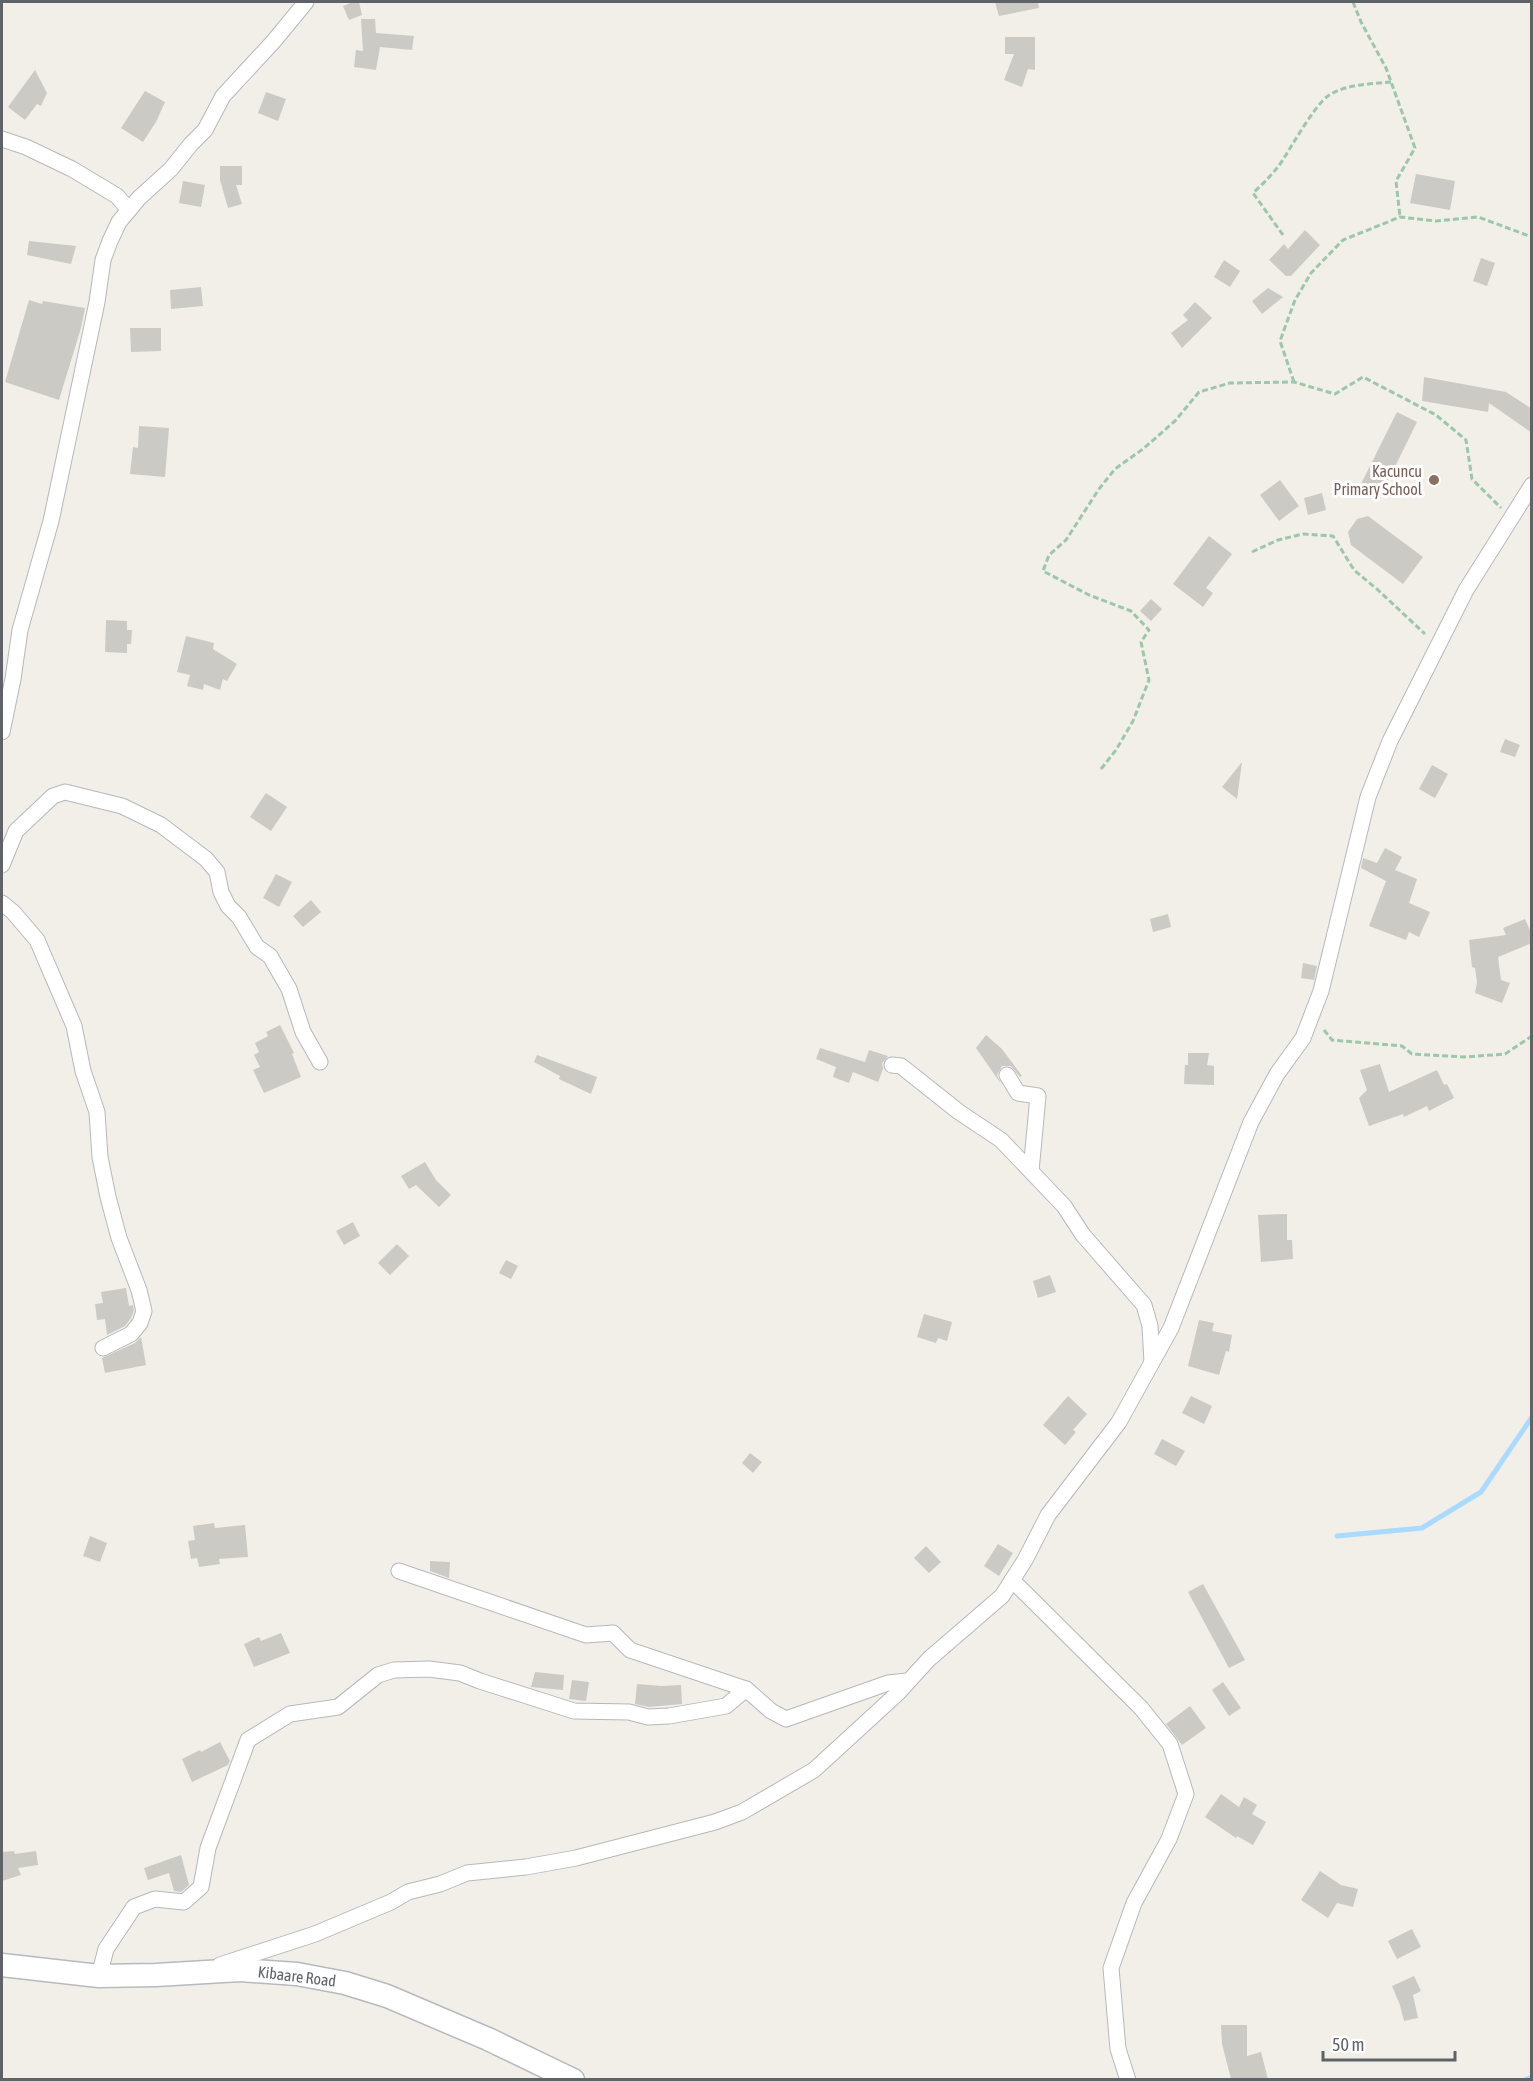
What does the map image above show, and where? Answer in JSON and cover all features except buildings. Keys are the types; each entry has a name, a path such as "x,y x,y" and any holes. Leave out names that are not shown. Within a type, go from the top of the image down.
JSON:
{"main road":[{"name":"Kibaare Road","path":"2,1965 99,1976 240,1970 285,1973 345,1983 387,1996 488,2039 573,2079"}],"street":[{"path":"2,732 20,630 51,521 73,419 97,302 103,260 119,222 205,130 223,96 306,2"},
{"path":"2,139 26,147 72,169 117,196 129,210"},
{"path":"203,1972 315,1935 391,1902 408,1892 440,1884 467,1873 526,1867 576,1858 706,1825 742,1812 814,1770 889,1701 907,1681 1002,1596 1025,1560 1048,1515 1119,1422 1171,1328 1251,1122 1277,1074 1303,1038 1312,1018 1322,991 1368,797 1390,741 1466,590 1532,485"},
{"path":"2,865 16,831 53,796 65,792 122,806 161,825 206,859 217,872 221,892 228,906 239,917 257,947 270,956 290,990 303,1032 320,1062"},
{"path":"2,903 38,940 74,1026 83,1071 97,1112 100,1157 108,1197 119,1238 139,1290 144,1311 140,1323 131,1334 103,1348"},
{"path":"892,1065 901,1066 959,1112 1001,1140 1064,1206 1083,1235 1144,1305 1150,1326 1152,1362"},
{"path":"1007,1074 1018,1093 1038,1096 1031,1171"},
{"path":"399,1571 586,1635 613,1633 630,1650 746,1689 771,1711 786,1719 888,1683 907,1681"},
{"path":"1012,1580 1141,1708 1170,1744 1186,1794 1169,1839 1134,1903 1111,1968 1118,2049 1128,2079"},
{"path":"99,1976 106,1949 134,1907 155,1899 184,1902 201,1887 208,1848 248,1740 290,1714 338,1707 378,1675 394,1670 429,1669 460,1673 574,1711 629,1712 648,1717 669,1716 726,1706 746,1689"}],"path":[{"path":"1353,2 1392,82 1415,148 1396,181 1400,217"},
{"path":"1283,235 1253,193 1284,159 1295,138 1327,96 1354,86 1392,82"},
{"path":"1294,382 1280,341 1295,300 1311,273 1343,240 1400,217 1436,220 1478,217 1532,237"},
{"path":"1101,769 1116,750 1133,721 1149,680 1141,642 1149,630 1131,612 1089,595 1043,571 1049,555 1066,540 1099,489 1115,469 1174,421 1199,392 1230,383 1294,382 1335,394 1363,377 1436,415 1466,440 1472,479 1510,518"},
{"path":"1252,552 1278,540 1303,534 1332,536 1354,570 1438,645"},
{"path":"1312,1018 1332,1040 1402,1046 1412,1054 1464,1057 1505,1054 1532,1036"}],"waterway":[{"path":"1337,1536 1422,1528 1481,1492 1532,1417"},
{"path":"1525,2080 1532,2077"}],"place":[{"name":"Kacuncu Primary School","path":"1434,480"}]}
